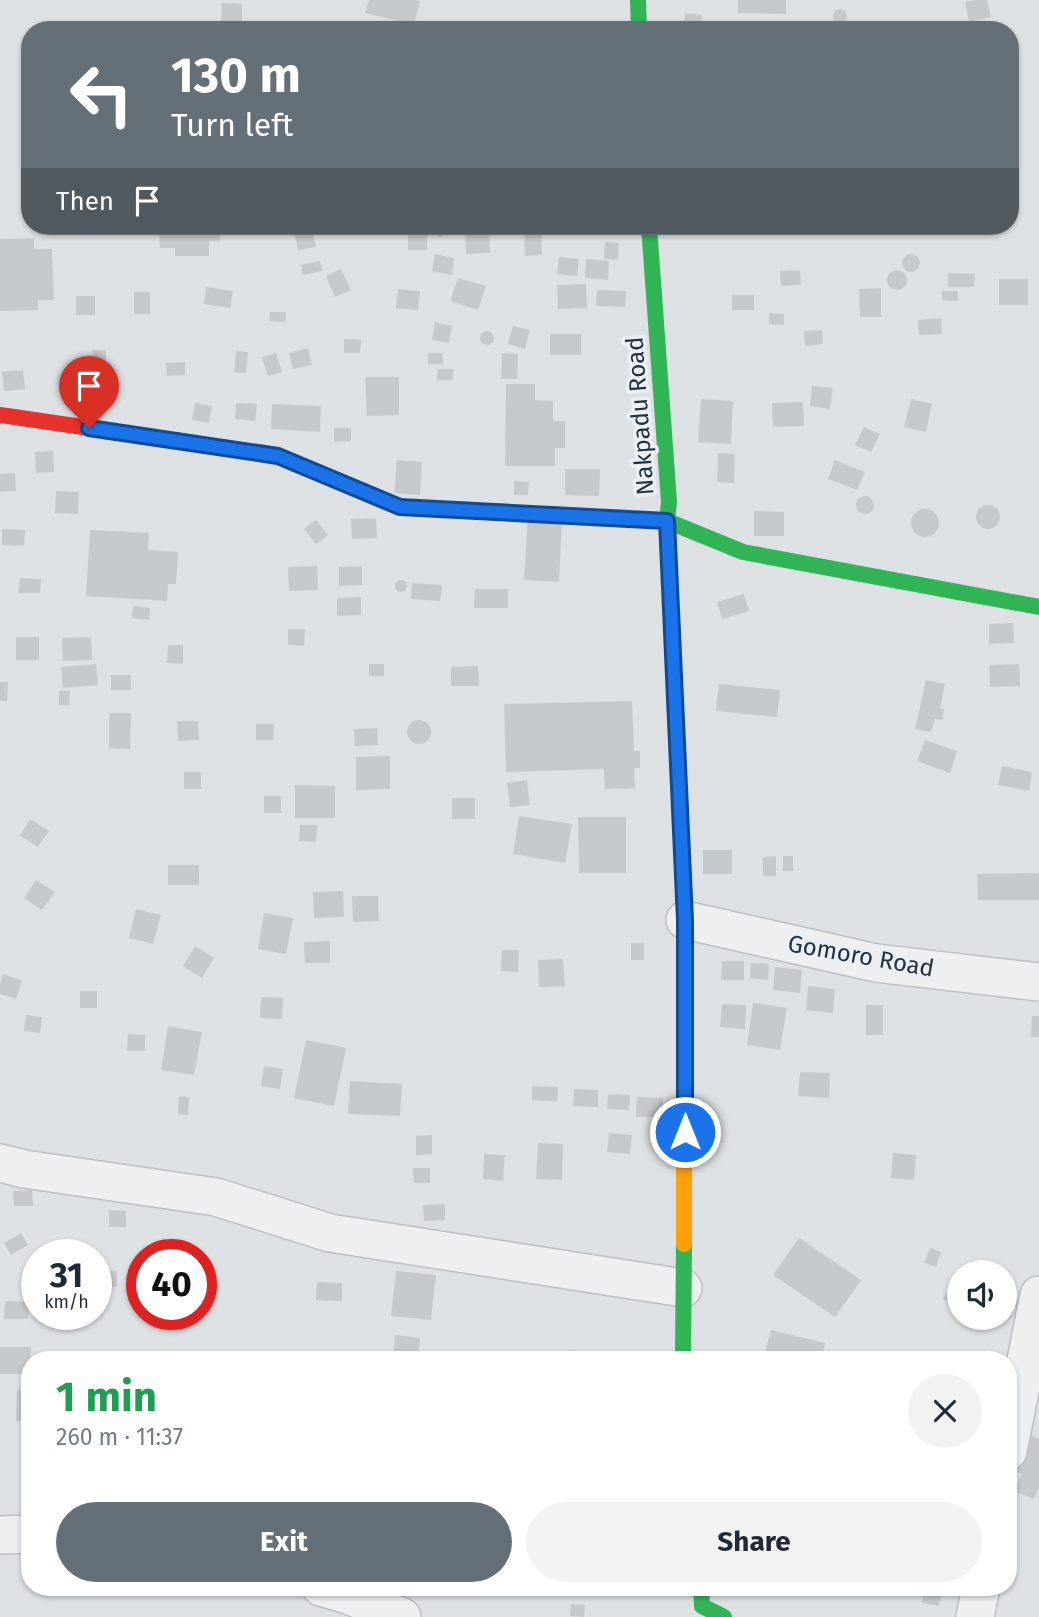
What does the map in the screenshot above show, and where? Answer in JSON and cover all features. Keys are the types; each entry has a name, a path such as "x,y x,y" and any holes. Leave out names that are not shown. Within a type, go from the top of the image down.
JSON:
{"street":[{"path":"638,0 639,21"},
{"name":"Nakpadu Road","path":"650,235 669,502 667,521 685,920 683,1351"},
{"path":"0,415 278,456 400,507 667,521 743,552 1039,607"},
{"name":"Gomoro Road","path":"685,920 876,962 1039,982"},
{"path":"0,1163 24,1169 216,1197 330,1233 683,1288"},
{"path":"1017,1406 1039,1295"},
{"path":"0,1535 21,1534"},
{"path":"350,1596 402,1617"},
{"path":"975,1617 979,1596"}],"building":[{"path":"369,0 420,1 415,21 398,21 365,13"},
{"path":"738,0 786,0 786,14 738,13"},
{"path":"987,0 991,17 969,21 965,2"},
{"path":"222,3 242,4 242,21 221,21"},
{"path":"840,9 846,13 845,21 835,21 835,11"},
{"path":"685,13 702,15 701,21 684,21"},
{"path":"159,235 220,235 220,241 209,241 209,256 175,256 175,248 160,248"},
{"path":"295,235 313,235 316,247 298,250"},
{"path":"408,235 427,235 427,250 408,250"},
{"path":"465,235 489,235 490,253 466,254"},
{"path":"524,235 541,235 542,255 525,256"},
{"path":"34,238 34,249 52,249 54,300 38,300 38,310 0,311 0,239"},
{"path":"605,242 619,243 618,260 604,259"},
{"path":"435,254 454,258 452,275 432,271"},
{"path":"907,254 915,254 920,263 918,270 907,272 902,267 902,259"},
{"path":"559,257 579,259 577,276 557,274"},
{"path":"586,259 609,261 608,280 585,278"},
{"path":"320,261 322,271 303,275 301,265"},
{"path":"341,269 351,290 335,297 326,276"},
{"path":"800,270 801,285 781,286 780,271"},
{"path":"897,270 904,273 907,280 904,287 897,290 890,287 887,280 890,273"},
{"path":"948,273 975,274 974,287 948,287"},
{"path":"458,278 486,286 478,310 450,301"},
{"path":"999,279 1028,279 1028,305 999,305"},
{"path":"586,284 587,308 558,309 557,285"},
{"path":"206,287 233,291 230,308 204,304"},
{"path":"881,288 881,317 860,317 859,289"},
{"path":"398,289 420,291 418,310 396,308"},
{"path":"597,290 626,291 625,307 596,306"},
{"path":"942,291 958,291 958,301 942,300"},
{"path":"134,292 150,292 150,314 134,314"},
{"path":"732,295 754,295 754,310 732,310"},
{"path":"76,296 95,296 95,315 76,315"},
{"path":"270,312 286,312 285,322 269,321"},
{"path":"769,313 784,314 784,325 769,324"},
{"path":"941,318 942,334 919,335 918,320"},
{"path":"435,322 452,326 449,343 432,340"},
{"path":"513,326 530,330 525,349 508,344"},
{"path":"822,330 823,344 805,346 804,331"},
{"path":"484,331 490,331 494,338 490,345 484,345 480,341 480,335"},
{"path":"550,334 581,334 581,355 550,355"},
{"path":"344,339 361,340 360,353 344,353"},
{"path":"308,348 312,365 293,369 289,353"},
{"path":"92,350 106,350 106,362 93,362"},
{"path":"236,351 248,352 246,373 234,372"},
{"path":"276,353 282,372 268,376 262,357"},
{"path":"428,353 443,353 443,364 428,364"},
{"path":"502,353 518,354 517,379 501,379"},
{"path":"185,362 185,375 167,376 166,363"},
{"path":"437,369 453,369 453,380 437,380"},
{"path":"23,370 25,389 4,391 2,372"},
{"path":"92,371 106,371 107,384 92,385"},
{"path":"365,377 399,377 399,415 367,416"},
{"path":"506,384 535,384 535,400 553,401 553,421 565,421 565,448 555,448 555,466 505,466"},
{"path":"812,386 833,388 830,409 810,406"},
{"path":"701,399 733,401 731,444 698,442"},
{"path":"911,399 932,404 926,432 904,427"},
{"path":"803,402 804,426 773,427 772,403"},
{"path":"195,403 212,406 209,423 192,420"},
{"path":"236,403 257,404 255,421 235,419"},
{"path":"272,404 321,406 320,432 271,429"},
{"path":"864,427 880,434 871,452 855,445"},
{"path":"334,428 351,428 351,441 334,442"},
{"path":"53,451 54,472 36,473 35,452"},
{"path":"718,453 735,454 734,483 717,482"},
{"path":"397,460 422,462 420,495 394,493"},
{"path":"835,460 865,472 857,490 828,479"},
{"path":"565,469 600,469 599,496 565,495"},
{"path":"15,473 16,491 0,492 0,474"},
{"path":"514,481 529,482 528,495 514,495"},
{"path":"56,491 79,492 78,514 55,513"},
{"path":"865,496 871,499 874,505 871,511 865,514 859,511 856,505 859,499"},
{"path":"988,505 996,509 1000,517 996,525 988,529 980,525 976,517 980,509"},
{"path":"925,509 935,513 939,523 935,533 925,537 915,533 911,523 915,513"},
{"path":"754,511 784,512 784,536 754,536"},
{"path":"528,516 562,518 559,582 524,580"},
{"path":"376,518 377,538 352,539 351,519"},
{"path":"316,520 328,535 316,544 304,529"},
{"path":"2,529 25,530 24,546 2,545"},
{"path":"90,530 149,533 148,550 178,552 176,584 168,584 167,601 86,596"},
{"path":"317,566 318,590 289,591 288,567"},
{"path":"362,566 362,585 339,586 339,567"},
{"path":"20,578 41,579 40,593 18,593"},
{"path":"396,581 406,581 406,591 396,591"},
{"path":"412,583 442,585 440,601 411,599"},
{"path":"475,589 508,589 508,608 474,608"},
{"path":"744,594 749,611 722,619 717,602"},
{"path":"361,597 361,615 337,616 337,598"},
{"path":"133,606 150,608 149,620 132,618"},
{"path":"1013,623 1014,643 989,644 989,624"},
{"path":"288,629 305,629 304,646 288,645"},
{"path":"16,637 39,637 39,660 16,660"},
{"path":"91,637 92,660 63,661 62,638"},
{"path":"168,645 183,645 183,664 167,663"},
{"path":"96,664 98,685 63,688 61,667"},
{"path":"369,664 384,664 384,676 369,676"},
{"path":"1019,664 1020,686 990,687 989,665"},
{"path":"478,666 479,686 451,686 451,667"},
{"path":"111,675 131,675 131,690 111,690"},
{"path":"926,680 945,684 940,708 944,709 942,720 935,719 931,732 915,729"},
{"path":"0,682 8,682 7,701 0,701"},
{"path":"719,684 780,690 777,717 716,711"},
{"path":"59,691 70,691 69,706 59,705"},
{"path":"632,701 634,751 640,751 640,768 634,768 635,788 605,789 604,769 506,772 504,704"},
{"path":"109,713 131,713 130,749 109,748"},
{"path":"419,720 430,727 431,732 424,743 419,744 408,737 407,732 414,721"},
{"path":"177,721 198,721 199,740 178,741"},
{"path":"256,724 274,724 273,740 256,740"},
{"path":"377,728 378,745 355,746 354,729"},
{"path":"925,740 957,751 950,773 917,761"},
{"path":"390,756 390,789 356,790 356,757"},
{"path":"1002,766 1032,772 1029,791 998,785"},
{"path":"184,772 201,772 201,789 184,789"},
{"path":"527,780 530,805 510,807 507,783"},
{"path":"295,785 335,786 335,818 295,818"},
{"path":"264,796 281,796 281,813 264,813"},
{"path":"452,798 475,798 475,819 452,819"},
{"path":"519,816 572,824 565,863 513,854"},
{"path":"578,817 626,817 626,873 579,873"},
{"path":"30,819 49,831 38,847 20,836"},
{"path":"300,825 317,825 316,842 299,841"},
{"path":"703,850 732,850 732,874 703,874"},
{"path":"776,856 776,876 763,876 763,857"},
{"path":"783,856 793,856 793,871 783,871"},
{"path":"168,865 199,865 199,885 168,885"},
{"path":"1039,873 1039,900 978,900 977,874"},
{"path":"36,880 55,892 42,910 24,898"},
{"path":"343,891 344,917 314,918 313,892"},
{"path":"352,896 378,896 379,921 353,922"},
{"path":"136,909 161,915 153,944 129,938"},
{"path":"264,913 293,918 286,954 258,949"},
{"path":"330,941 330,963 305,963 304,942"},
{"path":"631,943 644,943 644,960 631,960"},
{"path":"195,946 214,958 202,978 183,966"},
{"path":"502,950 519,950 518,972 501,971"},
{"path":"563,959 565,986 539,987 538,960"},
{"path":"722,961 744,961 744,980 721,980"},
{"path":"751,963 769,964 768,980 750,978"},
{"path":"775,967 802,970 800,993 773,990"},
{"path":"3,974 22,981 16,999 0,994"},
{"path":"808,986 835,989 833,1013 806,1010"},
{"path":"80,991 97,991 97,1008 80,1008"},
{"path":"261,997 283,998 282,1019 260,1018"},
{"path":"753,1003 787,1008 780,1050 747,1045"},
{"path":"722,1004 746,1005 745,1029 720,1027"},
{"path":"866,1005 883,1005 883,1035 866,1035"},
{"path":"26,1015 42,1017 40,1033 24,1031"},
{"path":"1032,1016 1039,1016 1039,1037 1031,1037"},
{"path":"168,1026 202,1032 194,1075 161,1070"},
{"path":"128,1034 145,1035 145,1051 127,1051"},
{"path":"306,1040 346,1048 334,1106 294,1098"},
{"path":"264,1066 283,1069 280,1089 261,1086"},
{"path":"800,1072 830,1073 829,1098 798,1096"},
{"path":"350,1081 402,1084 400,1116 348,1114"},
{"path":"532,1086 558,1087 557,1101 532,1100"},
{"path":"574,1089 598,1090 598,1107 573,1106"},
{"path":"608,1094 630,1095 629,1110 607,1109"},
{"path":"179,1096 189,1097 188,1115 178,1114"},
{"path":"637,1097 663,1098 663,1117 636,1117"},
{"path":"609,1133 632,1135 630,1154 607,1152"},
{"path":"432,1135 432,1154 416,1155 416,1136"},
{"path":"538,1143 563,1144 562,1180 536,1179"},
{"path":"893,1153 916,1155 914,1180 891,1178"},
{"path":"484,1154 505,1155 503,1181 483,1179"},
{"path":"413,1168 430,1168 430,1183 414,1183"},
{"path":"32,1190 33,1206 14,1206 13,1191"},
{"path":"445,1204 445,1220 424,1221 423,1205"},
{"path":"109,1210 126,1211 126,1227 109,1227"},
{"path":"21,1233 24,1239 21,1239 21,1249 11,1255 4,1243"},
{"path":"799,1238 861,1280 835,1317 773,1275"},
{"path":"930,1248 941,1252 936,1267 924,1263"},
{"path":"112,1271 117,1271 117,1287 112,1287"},
{"path":"396,1271 436,1275 431,1320 391,1316"},
{"path":"317,1282 342,1283 342,1301 316,1300"},
{"path":"5,1301 21,1302 21,1319 4,1319"},
{"path":"771,1330 825,1343 823,1351 765,1351"},
{"path":"395,1335 420,1338 419,1351 394,1351"},
{"path":"0,1347 31,1347 31,1351 21,1351 21,1374 0,1374"},
{"path":"17,1390 21,1390 21,1421 16,1421"},
{"path":"1030,1435 1039,1439 1039,1487 1034,1499 1017,1492 1022,1474 1017,1472"},
{"path":"923,1596 941,1596 939,1606 922,1603"},
{"path":"571,1604 585,1605 584,1617 570,1616"}],"traffic: fast":[{"path":"638,0 639,21"},
{"path":"650,235 669,502 667,521 684,904"},
{"path":"260,453 277,456 399,507 667,521 743,552 1039,607"},
{"path":"683,1351 684,1244"},
{"path":"701,1596 702,1606 724,1617"}],"traffic: slow":[{"path":"684,904 684,1244"}],"traffic: jam":[{"path":"0,415 260,453"}],"route":[{"path":"89,428 278,456 400,507 667,521 685,920 685,1132"}]}
